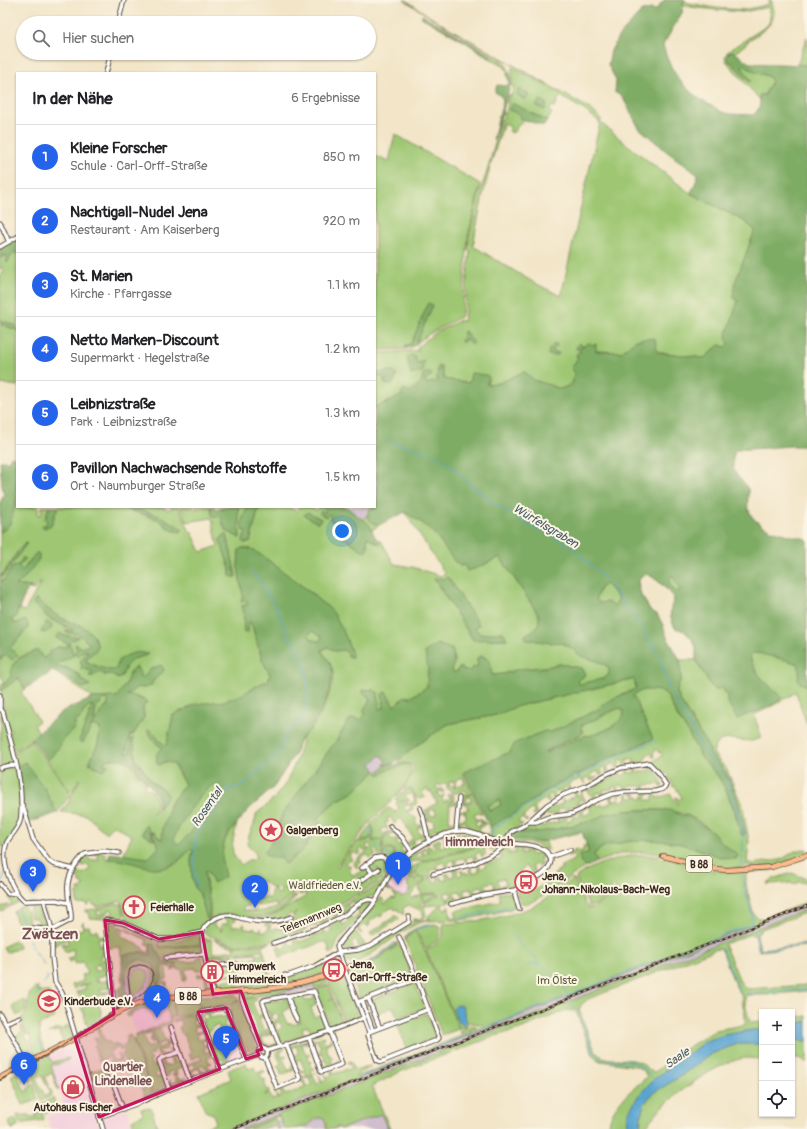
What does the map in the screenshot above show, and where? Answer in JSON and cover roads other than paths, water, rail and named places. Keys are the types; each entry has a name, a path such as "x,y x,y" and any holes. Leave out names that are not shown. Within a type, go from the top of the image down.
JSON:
{"main road":[{"name":"B 88","path":"663,856 724,870 772,867 807,855"},
{"name":"B 88","path":"0,1078 76,1038 130,1006 156,999 280,987 317,978 352,966"}],"street":[{"path":"120,16 124,0"},
{"path":"106,72 109,60"},
{"path":"0,222 9,242"},
{"path":"0,247 16,238"},
{"path":"0,695 0,708 4,712 20,785 21,804 20,821 4,851 6,867 16,892 24,901 56,900 69,903"},
{"path":"433,874 480,861 498,851 502,848 511,832 529,822 547,805 563,795 586,786 607,774 625,767 649,763 666,786 663,789 656,791 612,794 594,801 574,812 548,817 536,822 529,822"},
{"path":"0,768 7,765 16,766"},
{"path":"456,832 459,798"},
{"path":"21,804 23,806 33,839 49,861 53,864 73,869"},
{"path":"420,808 429,842"},
{"path":"390,826 402,837 412,852"},
{"path":"372,1028 358,1002 344,969 338,946 375,901 393,870 401,861 412,852 438,837 456,832 468,832 504,843 539,847 547,852 550,857 551,863 546,871 515,890 485,895 451,904"},
{"path":"550,857 570,850"},
{"path":"33,928 52,930 71,920 72,911 69,903 68,889 73,869 86,853 104,851 119,853"},
{"path":"362,868 366,864 380,857 384,858 393,870"},
{"path":"366,864 372,873"},
{"path":"362,880 379,869"},
{"path":"0,884 8,894 16,892"},
{"path":"515,890 519,909"},
{"name":"Telemannweg","path":"273,943 338,918 355,908 366,899 375,901"},
{"path":"44,900 52,930 52,957 55,982 64,997 103,1129"},
{"path":"214,994 204,954 202,932 206,924 215,918 226,915 260,922 282,921 291,918"},
{"path":"285,975 287,976 315,966 339,952 358,950 370,946 409,922 409,917"},
{"path":"115,1014 105,920 123,923 159,939 174,939 202,932"},
{"path":"379,1026 370,1001 363,1004 369,1032 368,1035 379,1062 430,1043 439,1038 417,979 399,937"},
{"path":"166,958 204,954"},
{"path":"208,970 223,965 236,964"},
{"path":"358,1002 417,979"},
{"path":"241,991 242,1000 262,1049 267,1051 329,1031 374,1013"},
{"path":"280,1047 263,1001 314,992 342,1064 321,1072 309,1038"},
{"path":"288,997 297,1020"},
{"path":"220,1069 200,1016 202,1012 222,1008 227,1010 246,1059"},
{"path":"369,1032 428,1010"},
{"path":"0,1014 27,1063"},
{"path":"5,1024 20,1017"},
{"path":"171,1027 190,1081"},
{"path":"267,1051 265,1058 277,1088 300,1079 286,1044"},
{"path":"258,1055 259,1051 262,1049"},
{"path":"169,1089 159,1060 180,1052"},
{"path":"99,1117 144,1101 169,1089 246,1059 258,1055 265,1058"},
{"path":"108,1069 122,1109"}],"water":[{"path":"457,1005 462,1006 467,1022 464,1025 460,1023 453,1009"},
{"path":"807,1021 807,1041 795,1040 795,1024"},
{"path":"759,1030 759,1044 737,1044 711,1054 678,1078 653,1093 644,1104 641,1115 640,1129 627,1129 628,1113 638,1096 654,1079 706,1041 724,1035"}],"waterway":[{"name":"Würfelsgraben","path":"387,440 427,453"},
{"name":"Würfelsgraben","path":"432,453 450,465 471,485 498,506 528,525 550,534 573,549 604,577 637,620 661,660 669,689"},
{"name":"Rosental","path":"196,886 194,870 196,837 202,825 221,804 224,794 229,789 240,787 250,780 260,769 273,760 281,750 284,737 304,716 307,707 308,689 304,661 288,635 278,611 262,584 252,572"},
{"name":"Würfelsgraben","path":"671,693 702,747 727,780 743,830 743,853"},
{"path":"493,836 492,829 548,791 623,754 656,741"},
{"path":"369,827 371,831 369,837"},
{"path":"374,843 381,848"},
{"path":"384,852 393,859"},
{"name":"Würfelsgraben","path":"742,857 742,865"},
{"path":"2,883 5,871"},
{"name":"Würfelsgraben","path":"742,873 744,888 752,915 751,924 756,934 759,950 807,945"},
{"path":"459,918 512,906"},
{"path":"18,910 23,921"},
{"path":"359,1077 751,924"},
{"path":"406,936 417,929 433,925"},
{"path":"511,935 549,972"},
{"path":"29,940 35,953 44,965"},
{"path":"357,968 374,959 396,943"},
{"path":"722,949 740,992"},
{"path":"527,965 540,964"},
{"path":"551,975 563,984 568,996"},
{"path":"43,983 47,980 47,976"},
{"path":"541,980 552,977"},
{"path":"36,994 39,989"},
{"path":"747,994 807,989"},
{"path":"572,1005 578,1012"},
{"path":"579,1014 594,1052 599,1059 633,1062 643,1068 654,1080"},
{"path":"40,1042 43,1051"}],"tram line":[{"path":"0,1080 61,1047 75,1036 122,1006 129,997 130,993 128,977 130,969 138,965 148,967 152,972 153,978 151,984 141,995 128,1004 122,1007 117,1009"}],"railway":[{"path":"233,1129 807,906"}],"place":[{"name":"Galgenberg","path":"271,830"},
{"name":"Jena, Johann-Nikolaus-Bach-Weg","path":"526,882"},
{"name":"Kleine Forscher","path":"398,885"},
{"name":"St. Marien","path":"33,892"},
{"name":"Feierhalle","path":"134,907"},
{"name":"Nachtigall-Nudel Jena","path":"255,908"},
{"name":"Jena, Carl-Orff-Straße","path":"334,970"},
{"name":"Pumpwerk Himmelreich","path":"212,972"},
{"name":"Kinderbude e.V.","path":"49,1001"},
{"name":"Netto Marken-Discount","path":"157,1018"},
{"name":"Leibnizstraße","path":"226,1059"},
{"name":"Pavillon Nachwachsende Rohstoffe","path":"24,1085"},
{"name":"Autohaus Fischer","path":"73,1087"}],"district":[{"name":"Himmelreich","path":"479,841"},
{"name":"Zwätzen","path":"50,934"},
{"name":"Quartier Lindenallee","path":"123,1074"}],"park label":[{"name":"Waldfrieden e.V.","path":"325,885"},
{"name":"Im Ölste","path":"557,980"}],"water label":[{"name":"Saale","path":"677,1058"}]}
